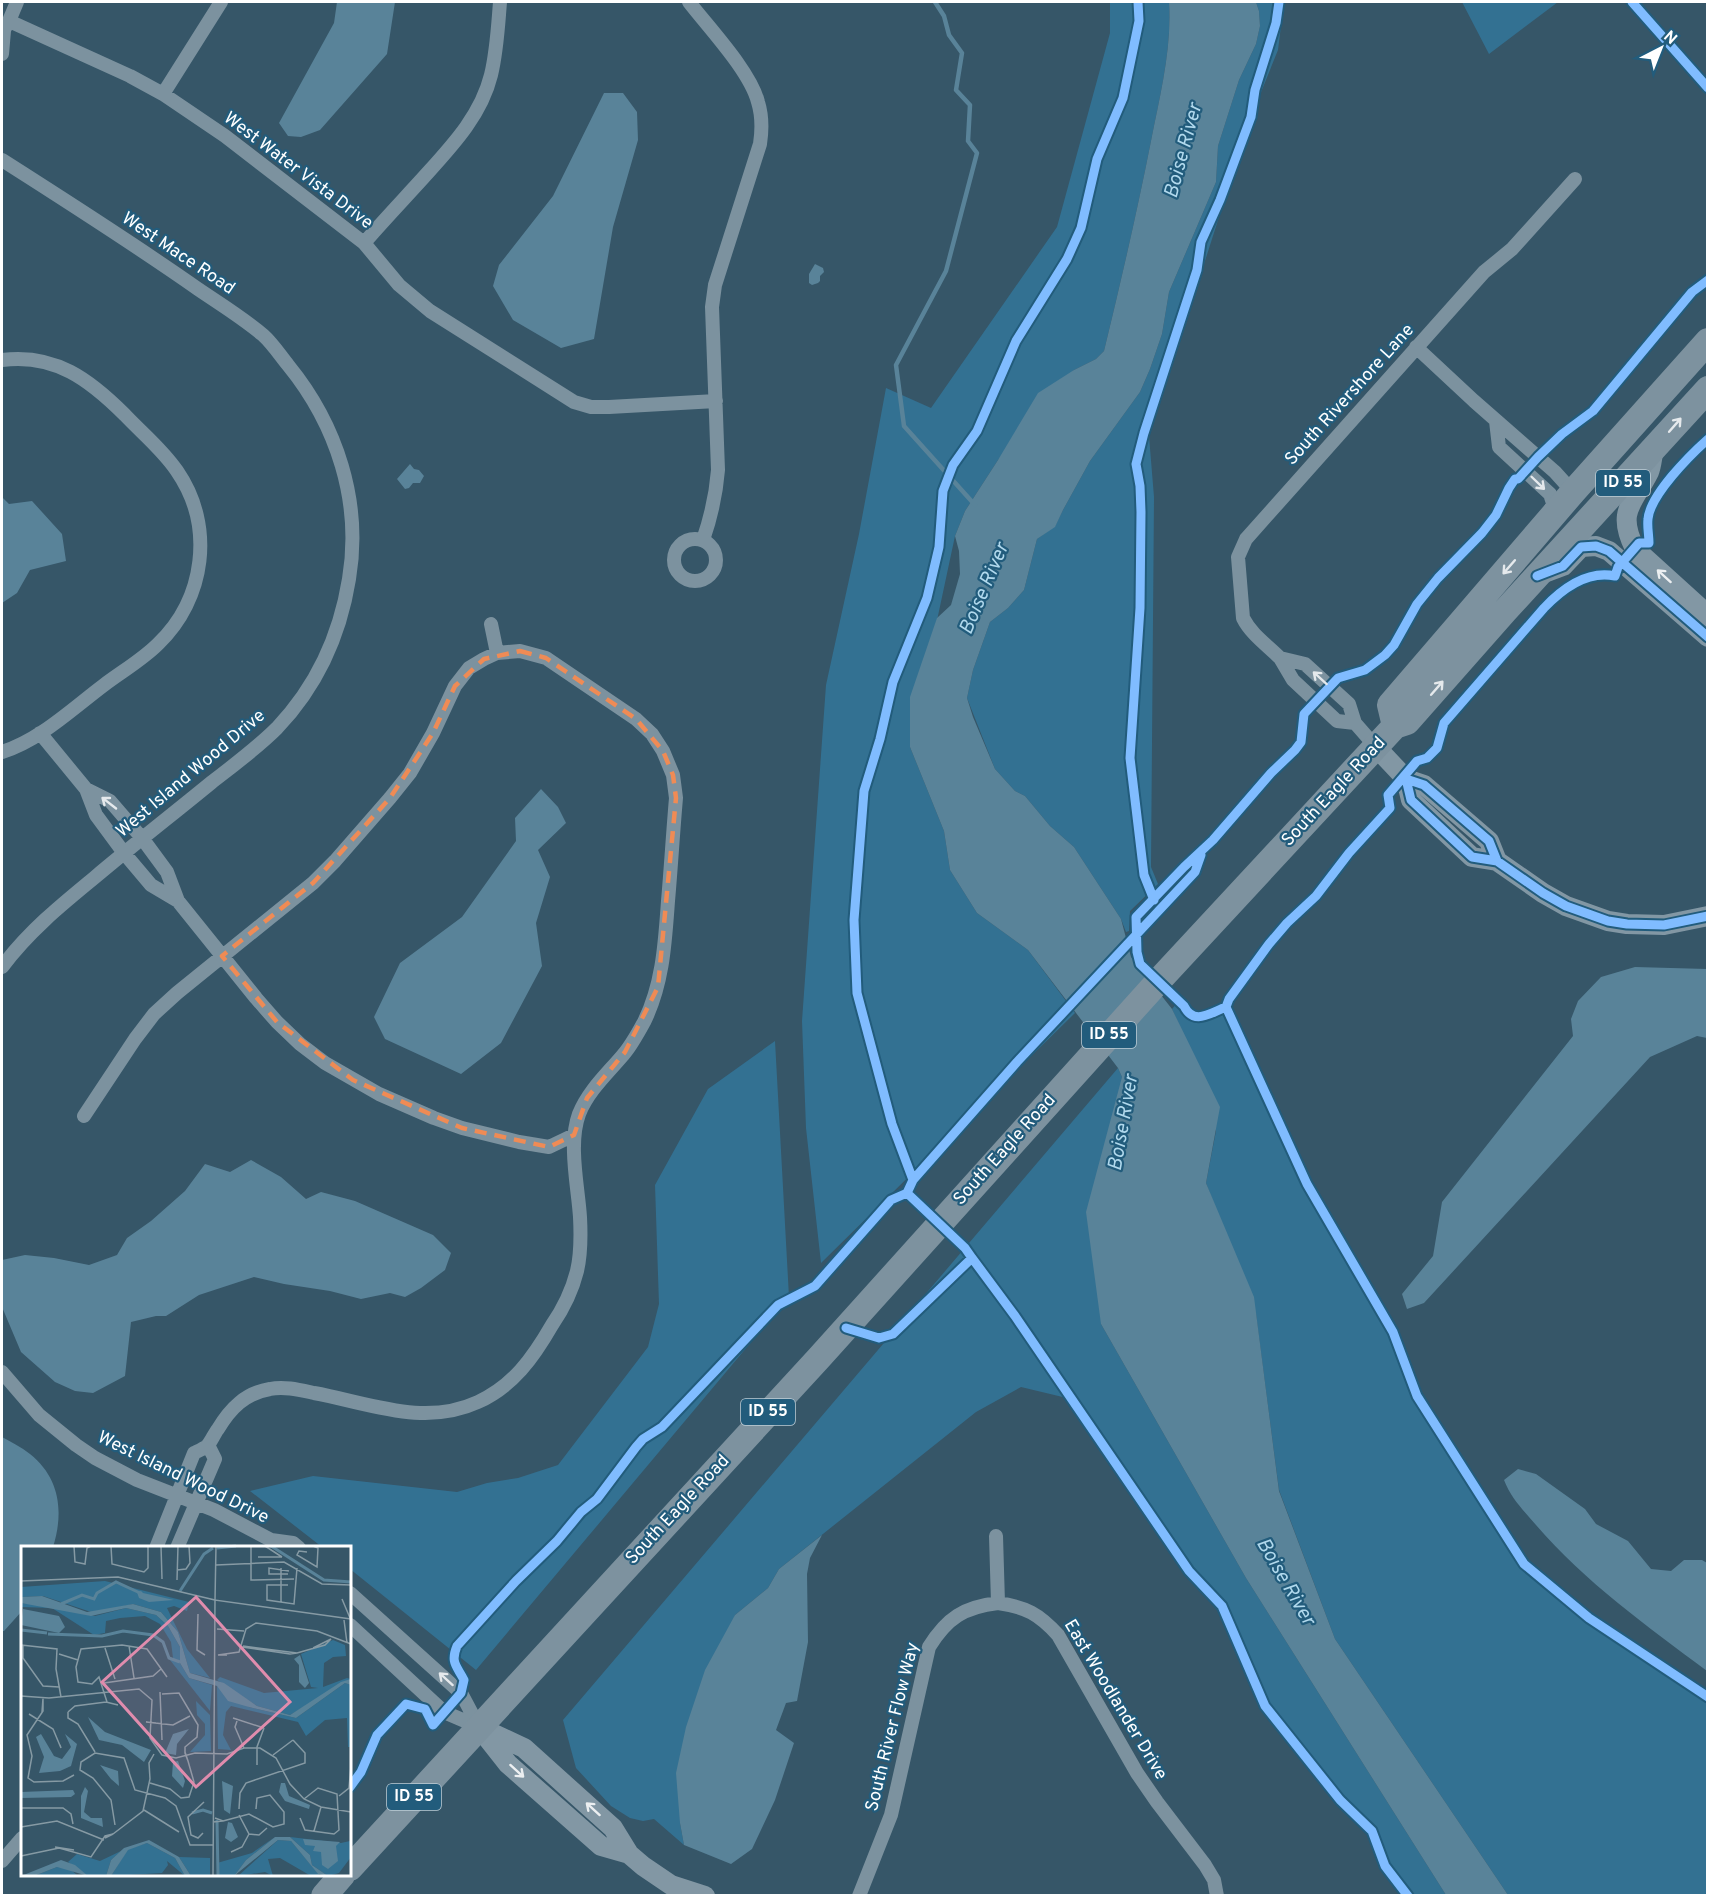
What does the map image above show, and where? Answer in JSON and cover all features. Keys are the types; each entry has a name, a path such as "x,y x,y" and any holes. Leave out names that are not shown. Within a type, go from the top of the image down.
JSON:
{"highway":[{"name":"South Eagle Road","path":"1395,726 1390,705 1573,492 1707,341"},
{"name":"South Eagle Road","path":"351,1867 818,1359 1164,975 1395,726 1407,722 1707,388"},
{"path":"1533,580 1550,540 1572,512 1573,492"},
{"path":"324,1896 343,1876"}],"street":[{"path":"2,54 5,29 16,2"},
{"path":"163,94 221,2"},
{"path":"363,243 452,146 468,125 491,76 500,27 500,2"},
{"path":"689,2 747,76 758,102 762,130 760,144 715,285 712,308 717,479 710,520 703,540"},
{"name":"West Water Vista Drive","path":"5,29 130,76 163,94 225,136 363,243 399,285 430,311 574,402 591,407 609,407 716,401"},
{"name":"West Mace Road","path":"2,160 142,250 264,336 301,381 314,401"},
{"name":"South Rivershore Lane","path":"1355,723 1337,721 1293,680 1280,658 1248,627 1243,618 1238,557 1246,539 1416,347 1484,272 1512,249 1575,178"},
{"path":"1416,347 1496,421 1556,472 1573,492"},
{"path":"2,360 10,358 38,361 65,369 100,391 164,454 177,470 194,503 200,522 201,541 201,561 192,597 177,623 157,645 40,733 15,748 2,752"},
{"name":"West Island Wood Drive","path":"2,967 44,920 260,744 296,707 312,683 336,633 346,601 352,564 352,516 347,484 330,430 314,401"},
{"path":"1496,421 1499,447 1550,494 1553,503 1547,523"},
{"path":"1654,449 1650,470 1626,514 1628,536 1635,549 1707,615"},
{"path":"1533,580 1563,566 1581,547 1596,546 1609,551 1707,637"},
{"path":"491,624 497,653"},
{"path":"84,1116 154,1014 313,883 390,798 410,773 433,733 455,686 469,668 497,653 520,651 546,658 636,719 652,734 663,751 673,775 676,798 664,948 658,987 645,1020 625,1052 587,1098 579,1115 574,1135 581,1245 577,1272 559,1314 527,1365 513,1380 496,1393 456,1410 435,1414 415,1414 294,1389 271,1388 248,1395 230,1410 208,1445 194,1453 157,1546"},
{"name":"South Rivershore Lane","path":"1280,658 1305,664 1349,704 1355,723 1376,747"},
{"path":"40,733 86,789 96,815 151,885 177,901 263,1006 300,1044 325,1063 379,1094 452,1124 549,1148 574,1135"},
{"path":"1376,747 1406,779 1424,785 1489,841 1497,861 1566,906 1608,921 1644,925 1664,925 1707,916"},
{"path":"86,789 110,801 142,838 167,872 177,901"},
{"name":"West Island Wood Drive","path":"2,1372 39,1415 95,1458 127,1475 214,1510 272,1544 293,1543 297,1546"},
{"path":"178,1546 215,1459 208,1445"},
{"path":"996,1536 998,1603"},
{"path":"351,1594 461,1693 479,1727"},
{"name":"South River Flow Way","path":"859,1896 891,1815 929,1647 938,1632 950,1620 981,1605 998,1603"},
{"name":"East Woodlander Drive","path":"998,1603 1032,1612 1058,1635 1137,1773 1205,1865 1214,1880 1216,1896"},
{"path":"351,1626 444,1712 524,1748 613,1828 629,1854 643,1866 671,1885 705,1896"},
{"path":"2,1861 21,1840"}],"highlighted area":[{"path":"520,651 546,658 636,719 663,751 673,775 676,798 658,987 625,1052 587,1098 574,1135 549,1147 462,1128 353,1080 277,1022 222,956 313,883 390,798 433,733 455,686 484,659"}],"shaded area":[{"path":"1110,2 1169,2 1169,37 1158,106 1104,351 1096,359 1074,370 998,460 965,511 955,536 910,747 944,831 950,870 977,913 1028,950 1075,1013 821,1263 806,1128 802,1021 826,685 859,534 886,388 931,408 1057,227 1110,33"},
{"path":"1256,2 1284,2 1278,50 1251,117 1149,436 1154,497 1151,867 1158,884 1130,911 1129,931 1126,932 1121,919 1074,847 1050,826 1025,796 1015,791 995,769 967,698 973,670 990,622 1008,608 1024,590 1037,539 1055,526 1090,461 1140,392 1150,369 1162,334 1169,292 1216,182 1218,146 1239,80 1256,44 1260,26"},
{"path":"1462,2 1558,2 1489,54"},
{"path":"1179,1001 1191,1016 1200,1017 1226,1007 1307,1184 1393,1332 1417,1396 1524,1564 1589,1618 1707,1697 1707,1895 1508,1895 1335,1639 1279,1490 1256,1314 1206,1183 1216,1131 1184,1036 1172,1009"},
{"path":"775,1041 789,1297 476,1670 351,1570 351,1546 321,1546 250,1491 313,1476 457,1492 487,1483 518,1478 558,1465 648,1347 659,1304 655,1185 708,1089"},
{"path":"1118,1068 1122,1077 1101,1324 1246,1578 1446,1895 1408,1895 1385,1866 1372,1831 1340,1800 1265,1706 1222,1606 1189,1571 1071,1399 1021,1387 976,1412 779,1569 768,1588 735,1615 680,1823 684,1845 654,1819 643,1821 630,1818 611,1806 576,1768 563,1720"}],"water":[{"path":"337,2 395,2 387,54 320,130 301,137 288,136 279,123 334,23"},
{"name":"Boise River","path":"1169,2 1256,2 1259,11 1260,26 1256,44 1239,80 1218,146 1216,182 1169,292 1162,334 1140,392 1090,461 1055,527 1037,539 1024,590 1008,608 990,622 973,670 967,698 995,769 1015,791 1025,796 1050,826 1074,847 1121,919 1131,957 1172,1009 1220,1107 1206,1183 1254,1297 1279,1491 1335,1639 1508,1895 1446,1895 1246,1578 1101,1324 1086,1212 1122,1077 1118,1068 1028,950 977,913 950,870 944,831 910,747 910,697 937,618 951,605 960,574 959,551 955,536 965,511 1038,393 1096,359 1104,351 1161,89 1169,37"},
{"path":"604,93 623,93 637,112 638,140 613,227 594,339 561,348 513,320 493,286 499,265 553,196"},
{"path":"815,264 823,268 824,272 820,276 820,281 812,285 809,283 809,274"},
{"path":"410,464 424,476 420,483 413,483 405,489 397,479"},
{"path":"2,497 9,504 32,501 62,534 66,561 30,570 17,593 2,603"},
{"path":"541,789 558,807 566,823 538,850 550,877 536,923 542,966 501,1043 461,1074 385,1039 374,1017 400,963 462,917 516,841 515,818"},
{"path":"1635,967 1707,969 1707,1038 1697,1036 1650,1057 1424,1303 1407,1309 1402,1294 1433,1256 1442,1202 1573,1036 1571,1019 1578,1001 1601,977"},
{"path":"251,1160 281,1177 306,1199 321,1192 355,1201 433,1235 451,1253 445,1270 405,1297 390,1293 361,1299 254,1277 199,1295 166,1316 131,1322 125,1376 93,1393 75,1391 55,1382 21,1352 2,1307 2,1260 25,1255 89,1265 117,1255 127,1238 151,1221 185,1191 205,1164 230,1172"},
{"path":"2,1437 27,1451 48,1474 57,1496 58,1521 53,1546 21,1546 21,1612 2,1631"},
{"path":"1518,1469 1536,1474 1585,1509 1596,1524 1628,1541 1651,1569 1671,1571 1684,1560 1702,1560 1707,1563 1707,1671 1617,1602 1555,1546 1522,1509 1504,1480"},
{"path":"822,1535 810,1558 807,1574 808,1642 797,1701 786,1703 776,1730 794,1743 775,1800 752,1849 731,1864 684,1845 676,1773 686,1727 705,1670 735,1615 768,1588 779,1569"}],"waterway":[{"path":"935,2 944,16 949,35 962,53 956,90 970,105 968,141 977,153 946,271 896,365 904,426 975,505"}],"cycle path":[{"path":"1138,2 1139,21 1123,98 1097,159 1081,228 1067,259 1016,341 977,431 953,465 943,491 939,547 927,598 893,682 880,739 864,791 854,920 857,993 892,1124 913,1180 907,1193 965,1248 1015,1316 1189,1571 1222,1606 1265,1706 1340,1800 1372,1831 1385,1866 1408,1896"},
{"path":"1154,900 1144,875 1130,758 1140,608 1141,512 1136,464 1197,270 1201,242 1220,200 1251,117 1255,90 1276,23 1279,2"},
{"path":"1632,2 1708,88"},
{"path":"1226,1007 1197,1017 1188,1012 1140,964 1137,952 1136,917 1213,840 1271,773 1295,750 1301,742 1304,714 1338,678 1365,670 1394,645 1417,604 1496,515 1515,479 1518,479 1562,434 1593,411 1692,292 1708,280"},
{"path":"1708,439 1663,487 1650,509 1649,543 1639,543 1618,567 1615,576 1585,578 1567,588 1544,608 1444,723 1437,748 1427,758 1417,761 1388,795 1390,808 1349,853 1316,896 1287,923 1269,944 1229,999 1226,1007 1307,1184 1393,1332 1417,1396 1524,1564 1589,1618 1708,1697"},
{"path":"1537,576 1563,566 1581,547 1596,546 1609,551 1708,637"},
{"path":"1497,861 1489,841 1424,785 1406,779 1411,800 1472,857 1497,861 1566,906 1608,921 1627,924 1664,925 1708,916"},
{"path":"913,1180 1017,1062 1195,872 1201,855"},
{"path":"351,1786 361,1772 377,1735 406,1704 425,1709 433,1725 461,1693 464,1680 454,1661 457,1646 516,1581 557,1541 581,1512 597,1499 643,1439 662,1427 778,1305 815,1286 891,1200 907,1193"},
{"path":"846,1328 879,1338 893,1334 972,1258"}]}
